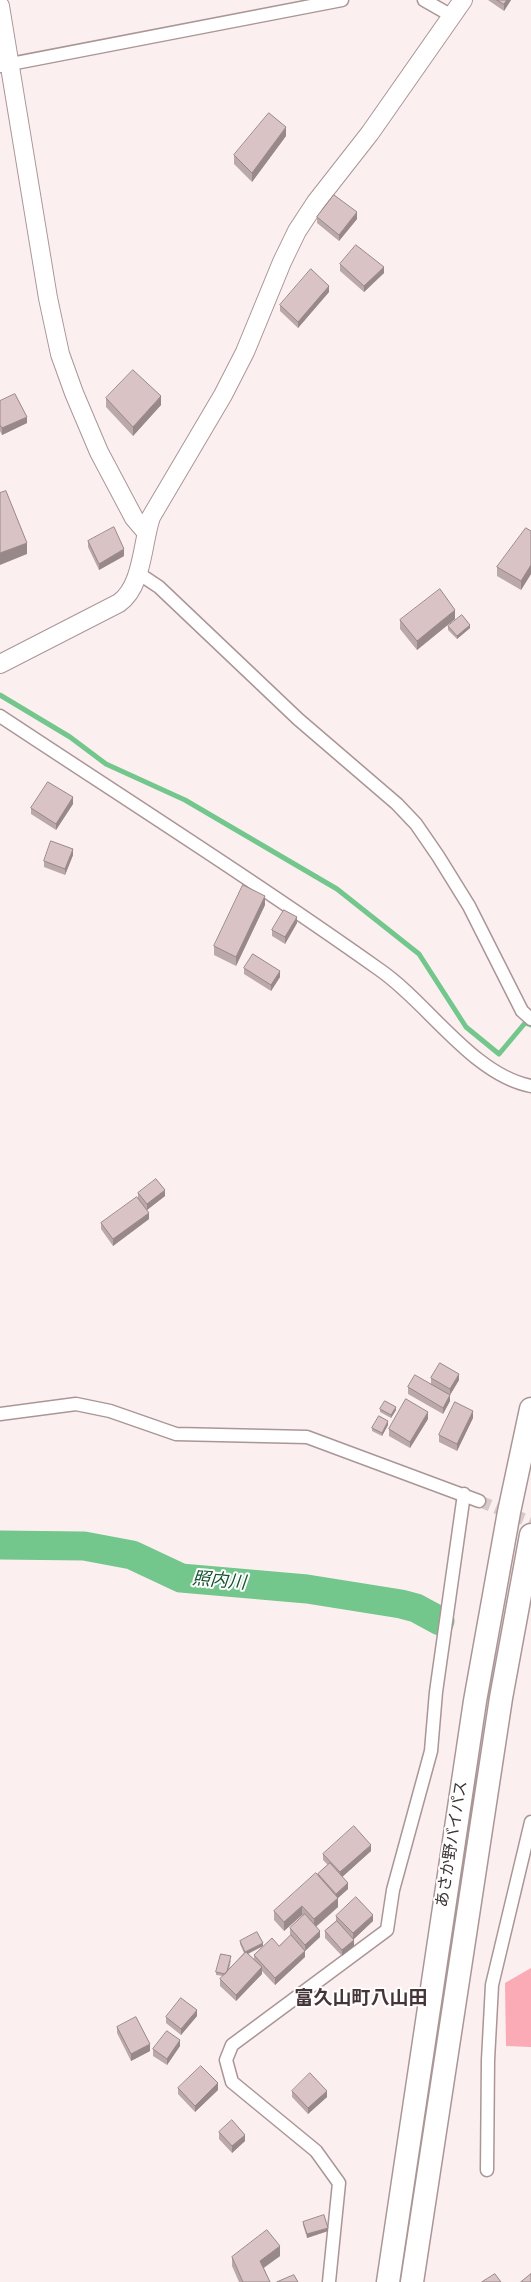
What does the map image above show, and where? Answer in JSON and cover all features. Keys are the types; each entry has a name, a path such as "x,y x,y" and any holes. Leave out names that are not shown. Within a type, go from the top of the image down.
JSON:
{"highway":[{"name":"あさか野バイパス","path":"388,2282 474,1710 509,1512 531,1409"},
{"name":"あさか野バイパス","path":"412,2282 501,1698 531,1535"}],"street":[{"path":"4,65 342,0"},
{"path":"424,0 452,16"},
{"path":"0,664 119,602 132,589 138,573 146,532 161,497 223,395 245,352 282,262 297,231 316,202 370,133 463,0"},
{"path":"0,6 4,65 49,306 60,354 99,452 134,518 146,532"},
{"path":"138,573 159,587 298,719 396,804 416,824 469,906 522,1011 531,1019"},
{"path":"0,716 375,966 487,1066 518,1084 531,1086"},
{"path":"0,1414 76,1404 110,1411 176,1434 308,1437 480,1501"},
{"path":"329,2282 339,2183 316,2151 232,2082 226,2060 232,2044 387,1930 393,1890 431,1751 436,1692 464,1494"},
{"path":"487,2170 488,2060 492,1985 531,1822"}],"shaded area":[{"path":"531,1968 531,2047 506,2046 505,1983"}],"building":[{"path":"497,0 507,0 504,4"},
{"path":"269,113 286,127 252,173 234,155"},
{"path":"334,195 357,212 339,235 317,217"},
{"path":"356,245 384,267 364,286 340,264"},
{"path":"311,269 329,286 298,322 280,305"},
{"path":"133,370 161,396 133,427 106,398"},
{"path":"15,394 27,417 2,428 0,425 0,401"},
{"path":"6,491 27,543 0,553 0,493"},
{"path":"114,527 124,549 99,564 88,541"},
{"path":"526,528 531,531 531,565 521,581 497,567"},
{"path":"440,589 455,610 417,641 400,620"},
{"path":"462,615 470,625 457,636 448,626"},
{"path":"48,782 73,797 56,824 31,808"},
{"path":"51,841 73,849 65,869 44,861"},
{"path":"243,885 265,896 236,957 214,946"},
{"path":"284,910 297,917 285,937 272,930"},
{"path":"253,954 280,971 271,985 244,968"},
{"path":"156,1179 165,1190 147,1204 138,1193"},
{"path":"137,1197 149,1213 113,1239 101,1223"},
{"path":"440,1363 459,1374 450,1389 431,1378"},
{"path":"415,1375 450,1395 443,1408 408,1387"},
{"path":"406,1399 428,1412 410,1442 389,1429"},
{"path":"385,1401 396,1407 391,1415 380,1409"},
{"path":"455,1402 473,1411 457,1444 439,1435"},
{"path":"379,1416 388,1421 382,1433 372,1428"},
{"path":"354,1826 371,1845 340,1872 323,1854"},
{"path":"330,1863 348,1883 336,1894 318,1874"},
{"path":"316,1873 338,1898 314,1919 302,1906 284,1922 274,1911"},
{"path":"356,1897 373,1915 353,1933 336,1916"},
{"path":"305,1914 320,1931 305,1945 290,1928"},
{"path":"337,1921 354,1940 342,1950 325,1931"},
{"path":"257,1932 263,1943 245,1952 240,1941"},
{"path":"291,1935 305,1951 275,1978 254,1955 272,1938 279,1946"},
{"path":"246,1952 262,1967 236,1995 220,1979"},
{"path":"221,1954 231,1956 225,1974 216,1972"},
{"path":"181,1998 197,2010 181,2029 166,2017"},
{"path":"136,2017 150,2044 131,2054 117,2027"},
{"path":"167,2031 180,2040 167,2059 153,2049"},
{"path":"201,2066 218,2083 195,2106 178,2088"},
{"path":"310,2073 327,2091 308,2108 292,2091"},
{"path":"232,2120 245,2135 232,2146 219,2132"},
{"path":"324,2215 328,2228 307,2234 303,2222"},
{"path":"267,2230 280,2246 260,2261 270,2282 243,2282 232,2257"},
{"path":"495,2274 501,2282 482,2282"},
{"path":"531,2274 531,2282 521,2282"},
{"path":"294,2275 298,2282 277,2282"}],"waterway":[{"path":"0,695 70,737 106,764 185,800 337,889 419,954 466,1027 499,1054 525,1023 531,1025"},
{"name":"照内川","path":"0,1545 84,1546 132,1555 181,1578 307,1589 401,1604 416,1608 440,1621"}],"tunnel":[{"path":"479,1501 531,1522"}],"district":[{"name":"富久山町八山田","path":"361,1999"}]}
